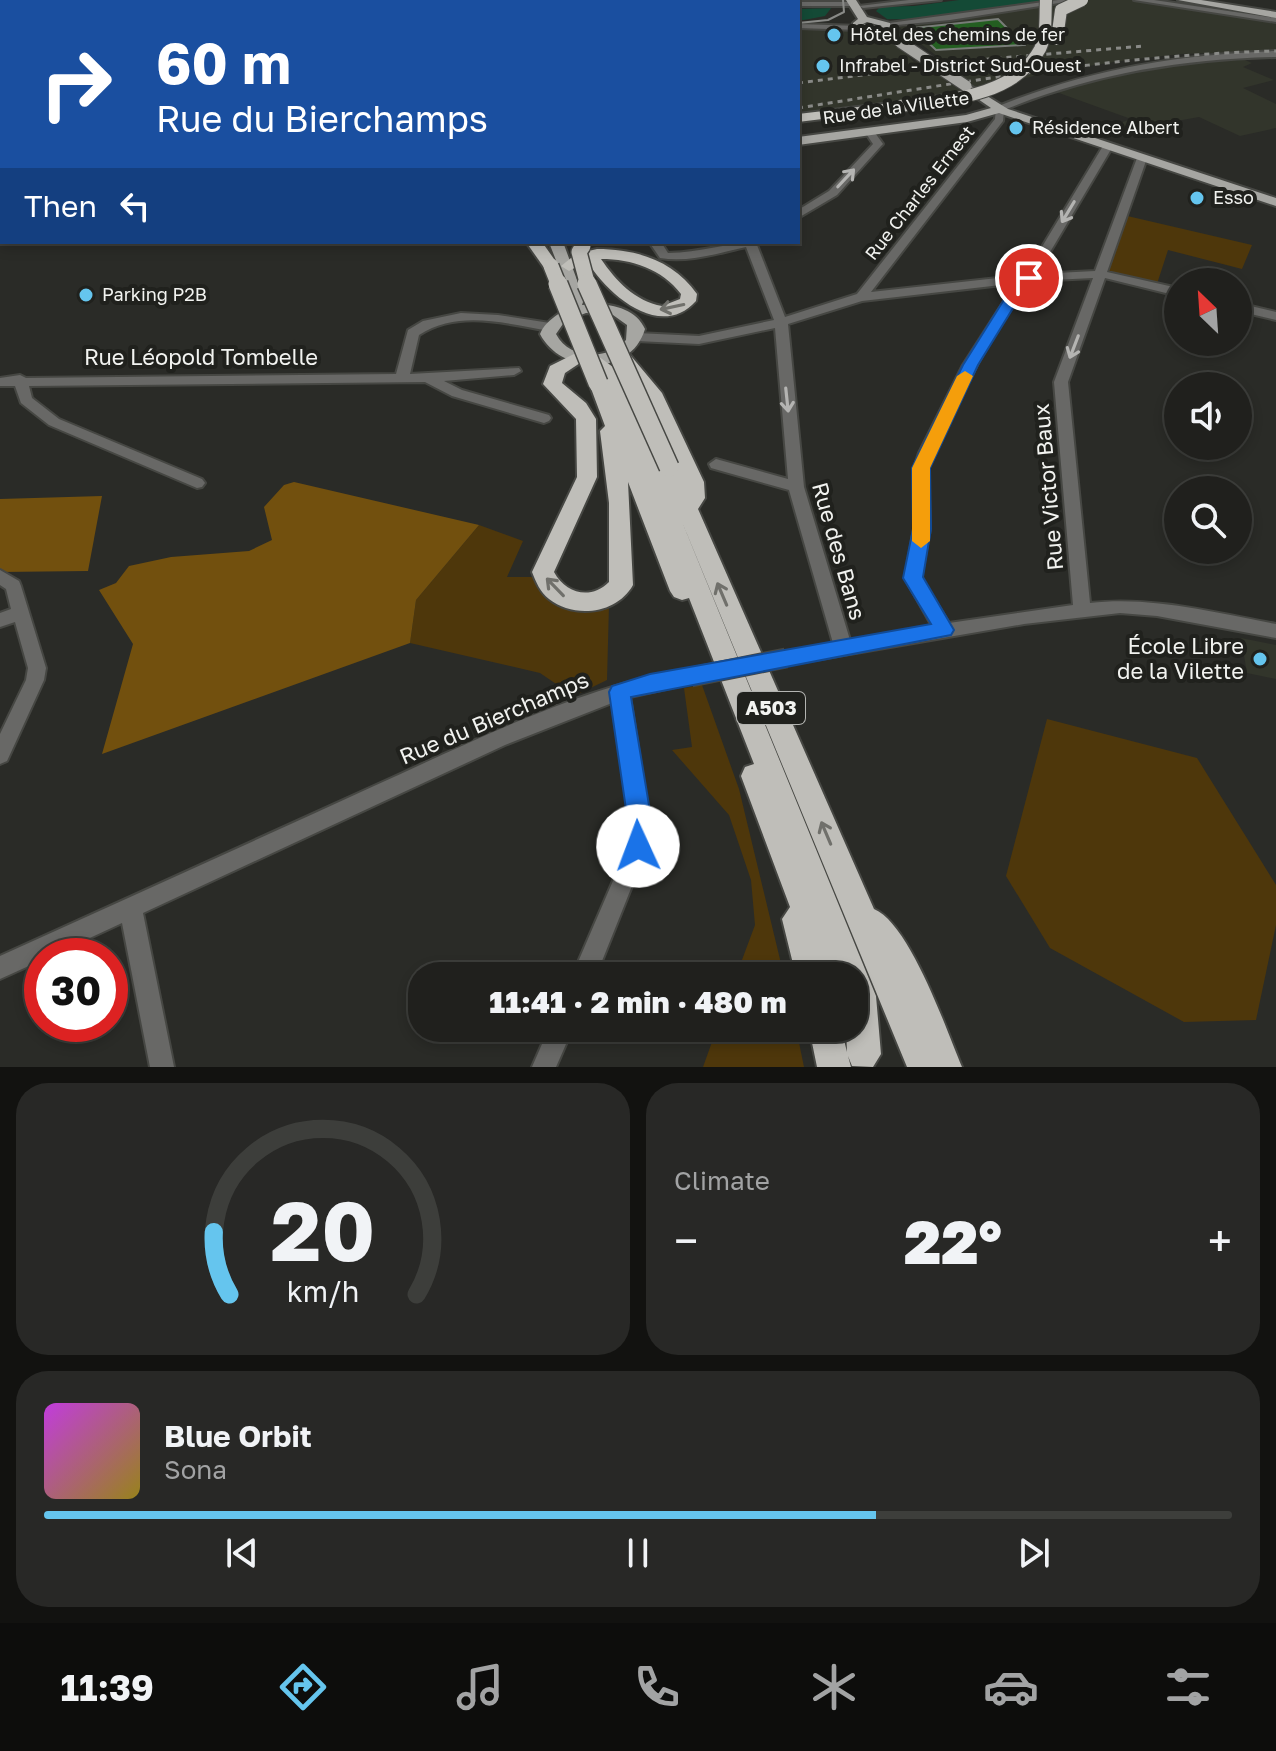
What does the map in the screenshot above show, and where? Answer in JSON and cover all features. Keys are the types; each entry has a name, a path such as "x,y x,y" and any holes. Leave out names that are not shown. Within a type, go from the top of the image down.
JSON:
{"highway":[{"path":"1010,78 1034,58 1041,47 1046,0"},
{"path":"800,118 952,98 1023,76 1046,59 1056,45 1061,10 1082,0"},
{"path":"536,244 560,266 607,410 626,475 620,503 621,585 600,601 573,602 552,587 543,572 587,477 586,419 579,407 552,384 557,370 584,359 610,374 616,385 847,962"},
{"path":"560,266 578,259 596,255 628,255 664,272 684,286 689,294 684,305 660,310 644,306 612,286 582,244"},
{"name":"A503","path":"582,244 579,252 584,277 669,467 924,1067"},
{"path":"620,354 653,393 694,482 694,498 686,511"},
{"name":"A503","path":"626,475 827,962"},
{"path":"790,867 796,914 808,962"},
{"path":"857,905 894,948 945,1067"}],"main road":[{"path":"1183,0 1276,16"},
{"path":"1195,0 1276,16"},
{"path":"857,4 871,24 999,109 1276,202"},
{"path":"980,96 981,114"},
{"name":"Rue de la Villette","path":"800,141 999,109"},
{"path":"557,244 576,299 572,311"},
{"path":"564,244 560,266 593,308"},
{"path":"593,308 627,316 637,329 634,343 620,354 584,359 556,349 550,342 550,327 572,311 593,308"}],"street":[{"path":"800,4 937,0"},
{"path":"800,26 950,18 1074,0"},
{"path":"1138,0 1276,16"},
{"path":"999,109 1059,84 1209,56 1276,54"},
{"path":"1258,55 1276,62"},
{"path":"980,96 1003,99 1044,91"},
{"name":"Rue Charles Ernest","path":"861,297 1000,119 999,109"},
{"path":"800,214 833,193 878,144 870,132"},
{"path":"944,630 913,578 922,529 921,468 970,365 1012,298 1029,278 1108,146"},
{"name":"Rue Victor Baux","path":"1082,608 1061,382 1142,158"},
{"path":"656,244 664,256 688,256 747,244"},
{"name":"Rue des Bans","path":"752,244 781,322 796,487 844,649"},
{"path":"637,337 699,340 781,322 861,297 1029,278 1102,274 1164,289"},
{"path":"1252,310 1276,316"},
{"path":"402,378 413,333 434,321 463,317 550,327"},
{"name":"Rue Léopold Tombelle","path":"0,382 20,379 428,378 514,371"},
{"path":"457,393 489,373"},
{"path":"428,378 457,393 544,418"},
{"path":"20,379 26,400 54,422 197,483"},
{"path":"716,464 796,487"},
{"path":"0,576 13,586 37,668 0,755"},
{"name":"Rue du Bierchamps","path":"0,968 427,771 620,692 650,683 1082,608 1120,606 1157,609 1276,631"},
{"path":"0,620 19,613"},
{"path":"590,962 638,846 640,823 620,692"},
{"path":"131,910 162,1067"},
{"path":"544,1067 555,1042"}],"shaded area":[{"path":"959,0 1047,0 918,19 800,20 800,9 914,6"},
{"path":"1074,0 1166,0 1276,18 1276,51 1180,54 1127,60 1050,72 955,96 800,123 800,29 842,29 891,39 914,62 938,57 899,27"},
{"path":"1233,55 1252,63 1243,67 1274,80 1243,88 1276,104 1276,128 1240,136 1199,117 1143,127 1135,125 1103,136 1087,135 1131,119 1048,89 1145,67"},
{"path":"1123,215 1252,245 1242,268 1168,250 1156,287 1102,274"},
{"path":"294,482 479,525 416,600 410,643 102,754 133,644 99,590 116,583 129,566 171,557 249,551 272,540 264,507 284,485"},
{"path":"102,496 88,571 0,572 0,499"},
{"path":"479,525 523,541 507,577 536,577 553,602 585,611 609,605 607,680 574,696 540,673 410,643 416,600"},
{"name":"École Libre de la Vilette","path":"1241,638 1276,645 1276,679 1247,673"},
{"path":"702,685 739,789 781,962 741,962 755,925 751,880 729,815 672,750 692,747 684,688"},
{"path":"1047,719 1197,758 1276,885 1276,925 1256,1020 1184,1022 1050,948 1006,876"},
{"path":"712,1042 799,1042 804,1067 703,1067"}],"pier":[{"path":"881,6 876,11 887,19 816,24 807,24 804,20 825,16 832,7"}],"building":[{"path":"998,19 1024,45 936,50 913,28"}],"tram line":[{"path":"800,23 828,20 844,12 843,0"}],"railway":[{"path":"800,83 989,59 1144,46"},
{"path":"800,108 1096,64 1276,51"}],"slow traffic":[{"path":"921,541 921,468 965,376"}],"place":[{"name":"Hôtel des chemins de fer","path":"834,35"},
{"name":"Infrabel - District Sud-Ouest","path":"823,66"},
{"name":"Résidence Albert","path":"1016,128"},
{"name":"Esso","path":"1197,198"},
{"name":"Parking P2B","path":"86,295"},
{"name":"École Libre de la Vilette","path":"1260,659"}],"route":[{"path":"638,846 640,823 620,692 650,683 944,630 913,578 922,529 921,468 970,365 997,320 1029,278"}]}
